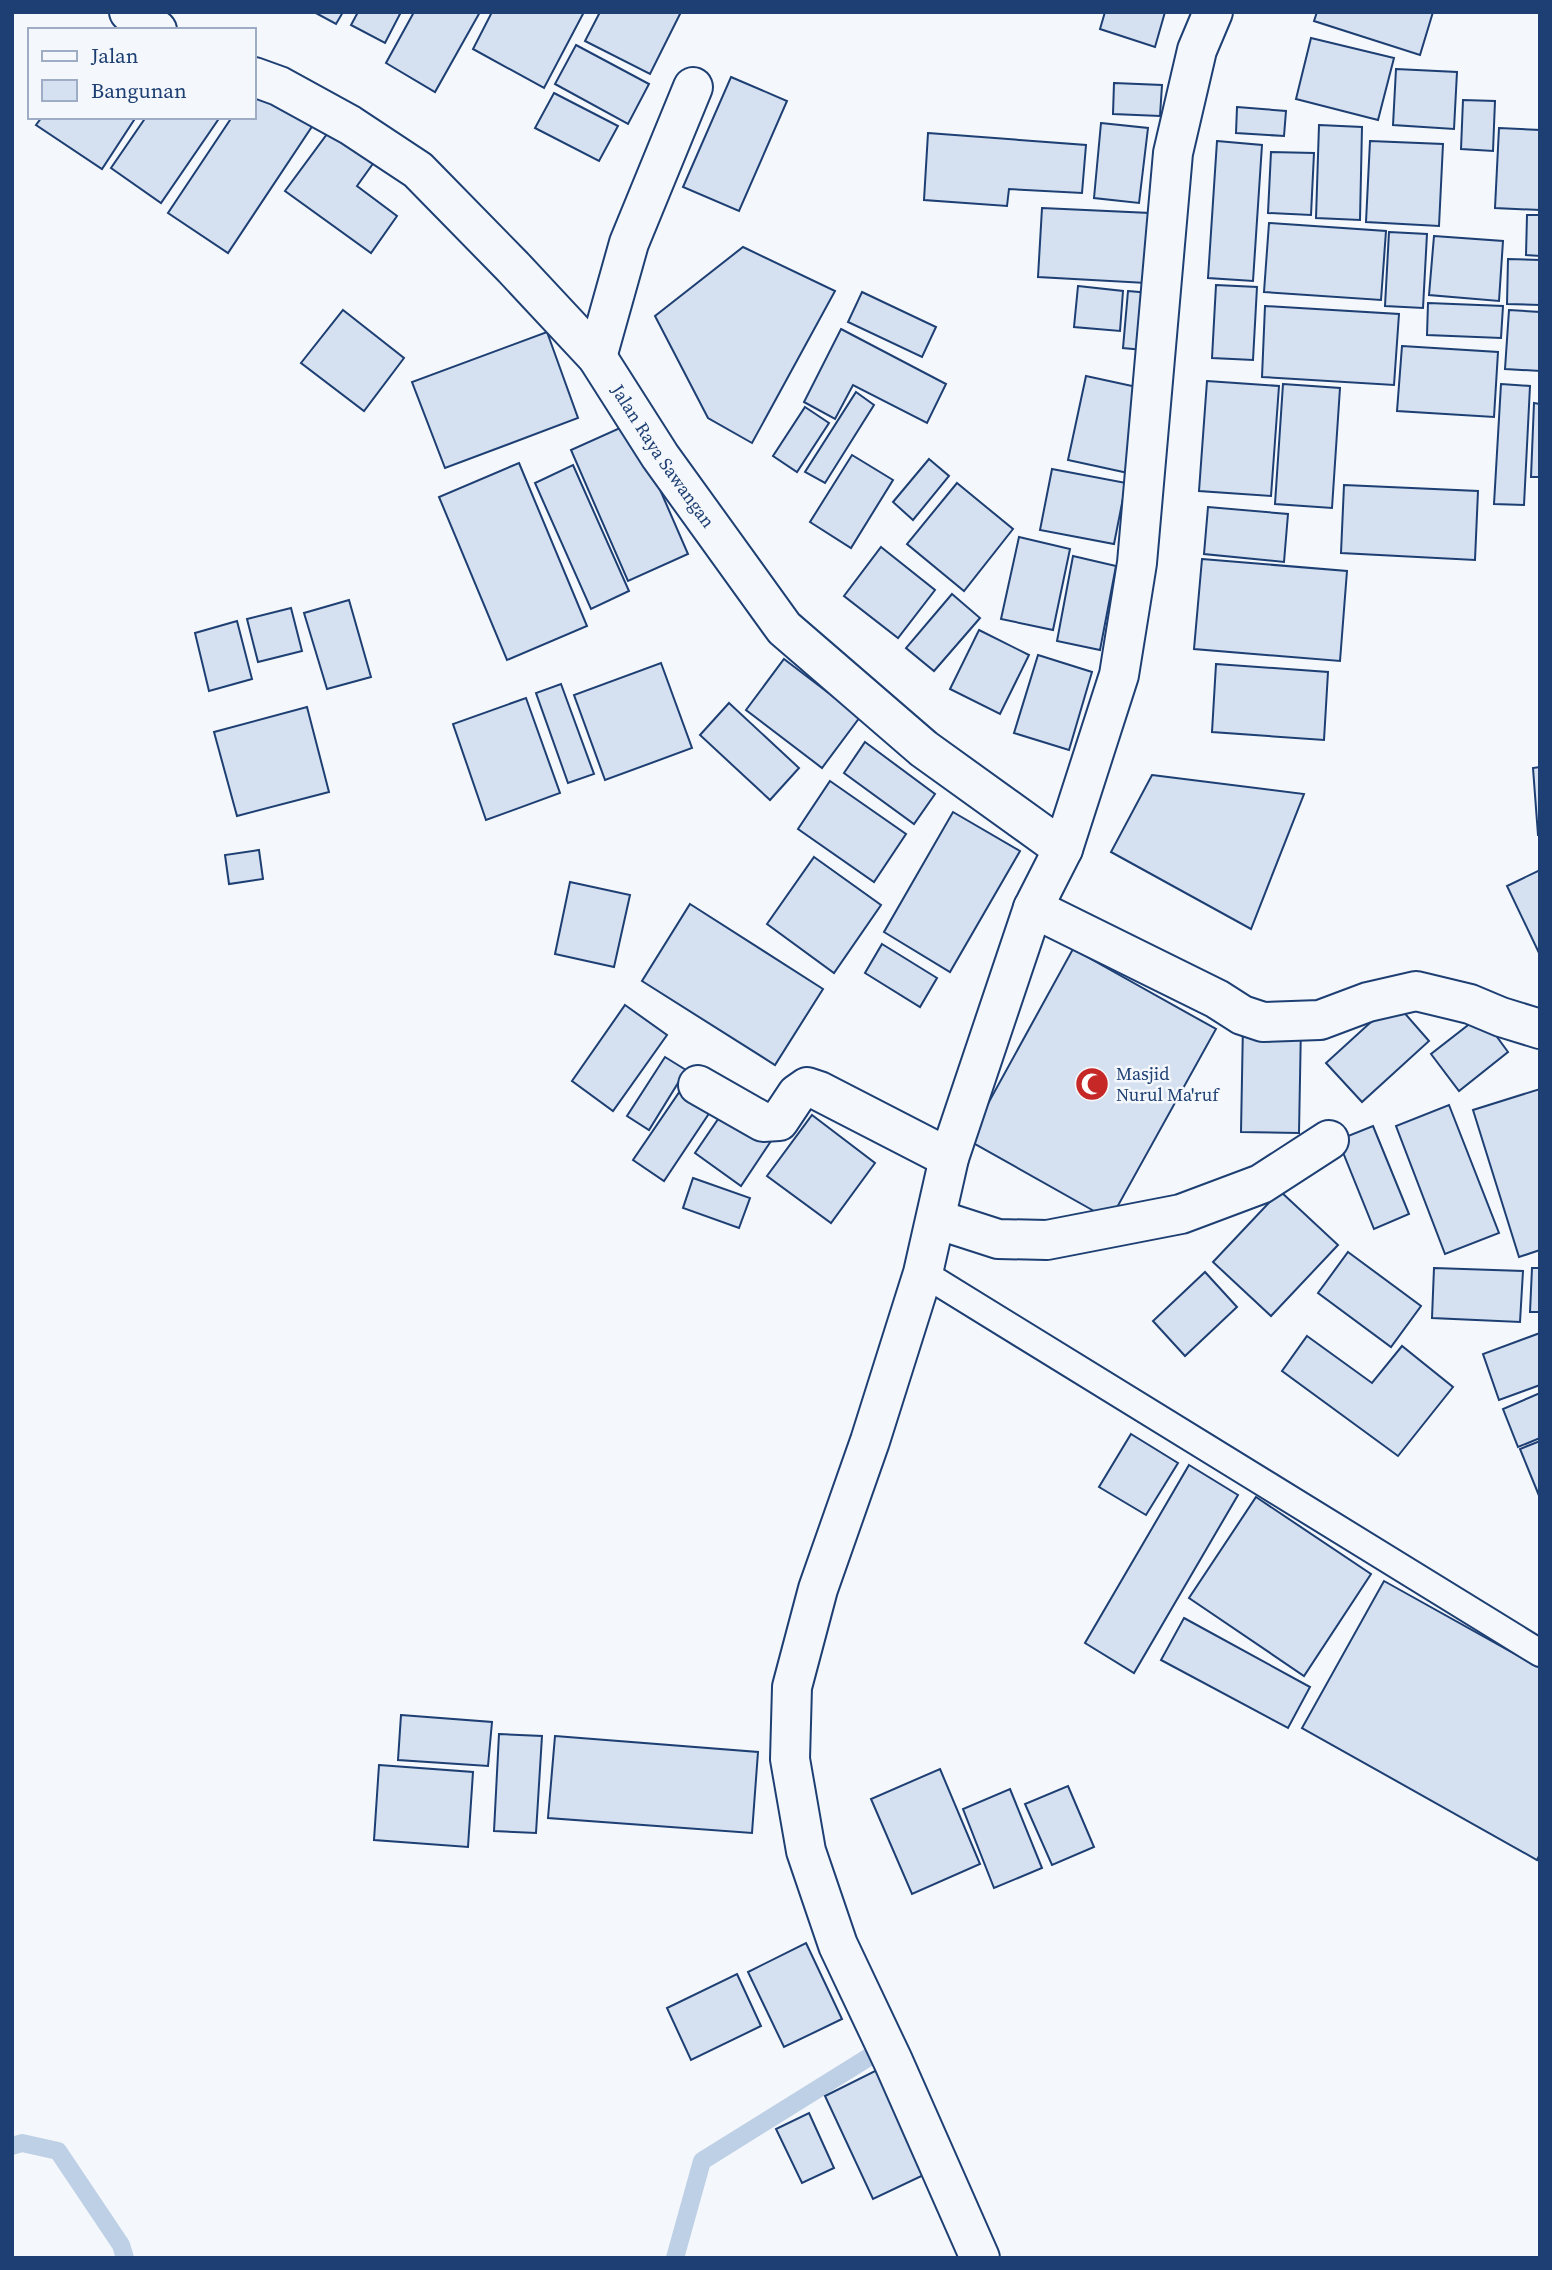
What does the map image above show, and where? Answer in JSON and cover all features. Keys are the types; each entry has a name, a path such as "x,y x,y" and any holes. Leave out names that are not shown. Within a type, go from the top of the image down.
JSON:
{"street":[{"path":"129,12 154,28"},
{"path":"980,2258 893,2061 838,1945 806,1850 790,1759 792,1687 818,1589 870,1441 923,1273 949,1158 1033,908 1063,849 1119,675 1138,563 1172,153 1197,50 1213,12"},
{"name":"Jalan Raya Sawangan","path":"256,78 279,86 350,125 418,170 597,357 660,456 784,628 924,749 1063,849"},
{"path":"597,357 629,243 692,87"},
{"path":"1033,908 1217,999 1242,1015 1263,1022 1320,1020 1368,1002 1416,991 1470,1004 1540,1029"},
{"path":"698,1085 763,1122 779,1121 797,1094 807,1087 949,1158"},
{"path":"936,1219 998,1239 1047,1240 1181,1214 1261,1184 1329,1140"}],"lane":[{"path":"923,1273 1540,1653"}],"building":[{"path":"314,12 343,12 336,24"},
{"path":"358,12 401,12 385,43 351,25"},
{"path":"414,12 480,12 435,92 386,63"},
{"path":"492,12 584,12 544,88 473,49"},
{"path":"600,12 681,12 650,74 585,41"},
{"path":"1105,12 1165,12 1155,47 1100,29"},
{"path":"1317,12 1433,12 1420,55 1314,21"},
{"path":"1311,38 1394,58 1378,120 1296,99"},
{"path":"576,45 649,84 628,124 555,84"},
{"path":"1396,69 1457,72 1454,129 1393,125"},
{"path":"731,77 787,101 739,211 683,187"},
{"path":"1114,83 1162,85 1160,116 1113,114"},
{"path":"256,86 313,125 228,253 168,213 231,119 256,119"},
{"path":"554,93 618,126 599,161 535,128"},
{"path":"1463,100 1495,101 1493,151 1461,149"},
{"path":"1237,107 1286,111 1284,136 1236,133"},
{"path":"40,119 135,119 102,169 36,125"},
{"path":"145,119 219,119 161,203 111,168"},
{"path":"1101,123 1148,128 1139,203 1094,198"},
{"path":"1319,125 1362,127 1360,220 1316,218"},
{"path":"333,126 377,158 357,186 397,216 371,253 285,191"},
{"path":"1499,128 1540,130 1540,210 1495,208"},
{"path":"928,133 1086,145 1082,193 1009,189 1007,206 924,200"},
{"path":"1217,141 1262,145 1253,281 1208,278"},
{"path":"1370,141 1443,144 1439,226 1366,222"},
{"path":"1271,152 1314,153 1311,215 1268,213"},
{"path":"1042,208 1150,213 1146,283 1038,277"},
{"path":"1527,215 1540,215 1540,256 1526,255"},
{"path":"1269,223 1386,231 1381,300 1264,292"},
{"path":"1389,232 1427,234 1423,308 1385,306"},
{"path":"1434,236 1503,241 1499,301 1429,295"},
{"path":"743,247 835,291 752,443 708,418 655,316"},
{"path":"1508,259 1540,260 1540,305 1507,304"},
{"path":"1216,285 1257,287 1253,360 1212,358"},
{"path":"1078,286 1123,291 1120,331 1074,327"},
{"path":"1128,291 1150,293 1143,350 1123,348"},
{"path":"862,292 936,327 922,357 848,322"},
{"path":"1428,303 1503,306 1501,338 1427,335"},
{"path":"1265,306 1399,314 1394,385 1262,377"},
{"path":"343,310 404,358 364,411 301,363"},
{"path":"1509,310 1540,312 1540,371 1505,369"},
{"path":"841,329 946,384 927,423 853,385 835,419 804,402"},
{"path":"547,332 578,418 445,468 412,382"},
{"path":"1402,346 1498,352 1494,417 1397,411"},
{"path":"1086,376 1146,389 1128,473 1068,460"},
{"path":"1207,381 1279,386 1271,496 1199,491"},
{"path":"1283,384 1340,388 1332,508 1275,504"},
{"path":"1501,384 1530,386 1524,505 1494,504"},
{"path":"856,392 874,405 825,483 805,472"},
{"path":"1534,403 1540,404 1540,477 1531,477"},
{"path":"805,407 829,423 797,472 773,456"},
{"path":"631,423 688,554 628,581 571,450"},
{"path":"852,455 893,480 851,548 810,522"},
{"path":"929,459 949,476 913,520 893,502"},
{"path":"519,463 587,626 507,660 439,497"},
{"path":"573,465 629,591 591,609 535,483"},
{"path":"1052,469 1126,483 1114,544 1040,530"},
{"path":"957,483 1013,529 964,591 907,544"},
{"path":"1344,485 1478,491 1475,560 1341,553"},
{"path":"1208,507 1288,514 1284,562 1204,554"},
{"path":"1019,537 1070,549 1053,630 1001,619"},
{"path":"881,547 935,590 898,638 844,596"},
{"path":"1073,556 1116,566 1100,650 1057,641"},
{"path":"1202,559 1347,571 1340,661 1194,649"},
{"path":"952,594 980,618 934,671 906,648"},
{"path":"349,600 371,677 327,689 304,613"},
{"path":"291,608 302,651 258,662 247,619"},
{"path":"237,621 252,679 209,691 195,633"},
{"path":"979,630 1029,655 1000,714 950,689"},
{"path":"1038,655 1092,672 1069,750 1014,733"},
{"path":"784,659 860,717 822,768 746,710"},
{"path":"661,663 692,748 605,780 574,695"},
{"path":"1216,664 1328,672 1324,740 1212,732"},
{"path":"561,684 594,774 568,783 536,693"},
{"path":"526,698 560,793 486,820 453,724"},
{"path":"729,703 799,768 770,800 700,735"},
{"path":"307,707 329,792 237,816 214,732"},
{"path":"865,742 935,794 914,824 844,773"},
{"path":"1540,767 1540,835 1538,835 1533,768"},
{"path":"1152,775 1304,794 1251,929 1111,852"},
{"path":"830,781 906,834 874,882 798,829"},
{"path":"953,812 1020,851 950,972 884,932"},
{"path":"259,850 263,879 229,884 225,855"},
{"path":"814,857 881,905 834,973 767,924"},
{"path":"1540,870 1540,955 1507,886"},
{"path":"570,882 630,895 614,967 555,954"},
{"path":"690,904 823,989 775,1065 642,981"},
{"path":"882,944 937,978 920,1007 865,973"},
{"name":"Masjid Nurul Ma'ruf","path":"1073,949 1216,1029 1110,1220 968,1140"},
{"path":"1394,1001 1429,1041 1362,1102 1326,1063"},
{"path":"625,1005 667,1035 613,1111 572,1081"},
{"path":"1481,1015 1508,1052 1459,1091 1431,1054"},
{"path":"1243,1024 1301,1025 1299,1133 1241,1132"},
{"path":"665,1057 686,1070 649,1130 627,1116"},
{"path":"1540,1089 1540,1250 1519,1257 1473,1110"},
{"path":"680,1091 710,1112 664,1181 633,1160"},
{"path":"1449,1105 1499,1233 1445,1254 1396,1126"},
{"path":"725,1109 771,1141 741,1186 695,1153"},
{"path":"812,1115 875,1163 831,1223 767,1176"},
{"path":"1373,1126 1409,1214 1374,1229 1338,1140"},
{"path":"693,1178 750,1198 739,1228 683,1208"},
{"path":"1280,1191 1338,1245 1271,1316 1213,1262"},
{"path":"1348,1252 1421,1306 1391,1347 1318,1293"},
{"path":"1434,1268 1523,1271 1520,1322 1432,1318"},
{"path":"1532,1268 1540,1268 1540,1312 1530,1312"},
{"path":"1205,1272 1237,1307 1185,1356 1153,1321"},
{"path":"1540,1333 1540,1385 1499,1400 1483,1354"},
{"path":"1307,1336 1372,1383 1402,1346 1453,1387 1398,1456 1282,1371"},
{"path":"1540,1393 1540,1438 1518,1447 1503,1409"},
{"path":"1131,1434 1178,1463 1146,1515 1099,1487"},
{"path":"1540,1441 1540,1498 1520,1449"},
{"path":"1189,1465 1238,1495 1134,1673 1085,1643"},
{"path":"1256,1497 1371,1574 1304,1676 1189,1598"},
{"path":"1384,1581 1540,1668 1540,1854 1537,1860 1302,1728"},
{"path":"1184,1618 1310,1687 1288,1728 1161,1660"},
{"path":"401,1715 492,1722 488,1766 398,1760"},
{"path":"499,1734 542,1736 536,1833 494,1831"},
{"path":"555,1736 758,1752 752,1833 548,1818"},
{"path":"379,1765 473,1772 468,1847 374,1840"},
{"path":"940,1769 980,1864 912,1894 871,1799"},
{"path":"1068,1786 1094,1847 1052,1865 1025,1804"},
{"path":"1010,1789 1042,1868 994,1888 963,1809"},
{"path":"806,1943 842,2019 784,2047 748,1972"},
{"path":"737,1974 761,2026 691,2060 667,2008"},
{"path":"881,2068 930,2172 873,2199 825,2096"},
{"path":"809,2113 834,2168 802,2183 776,2129"}],"waterway":[{"path":"675,2258 702,2161 890,2044"},
{"path":"12,2146 22,2143 58,2151 121,2245 125,2258"}],"place":[{"name":"Masjid Nurul Ma'ruf","path":"1092,1084"}]}
